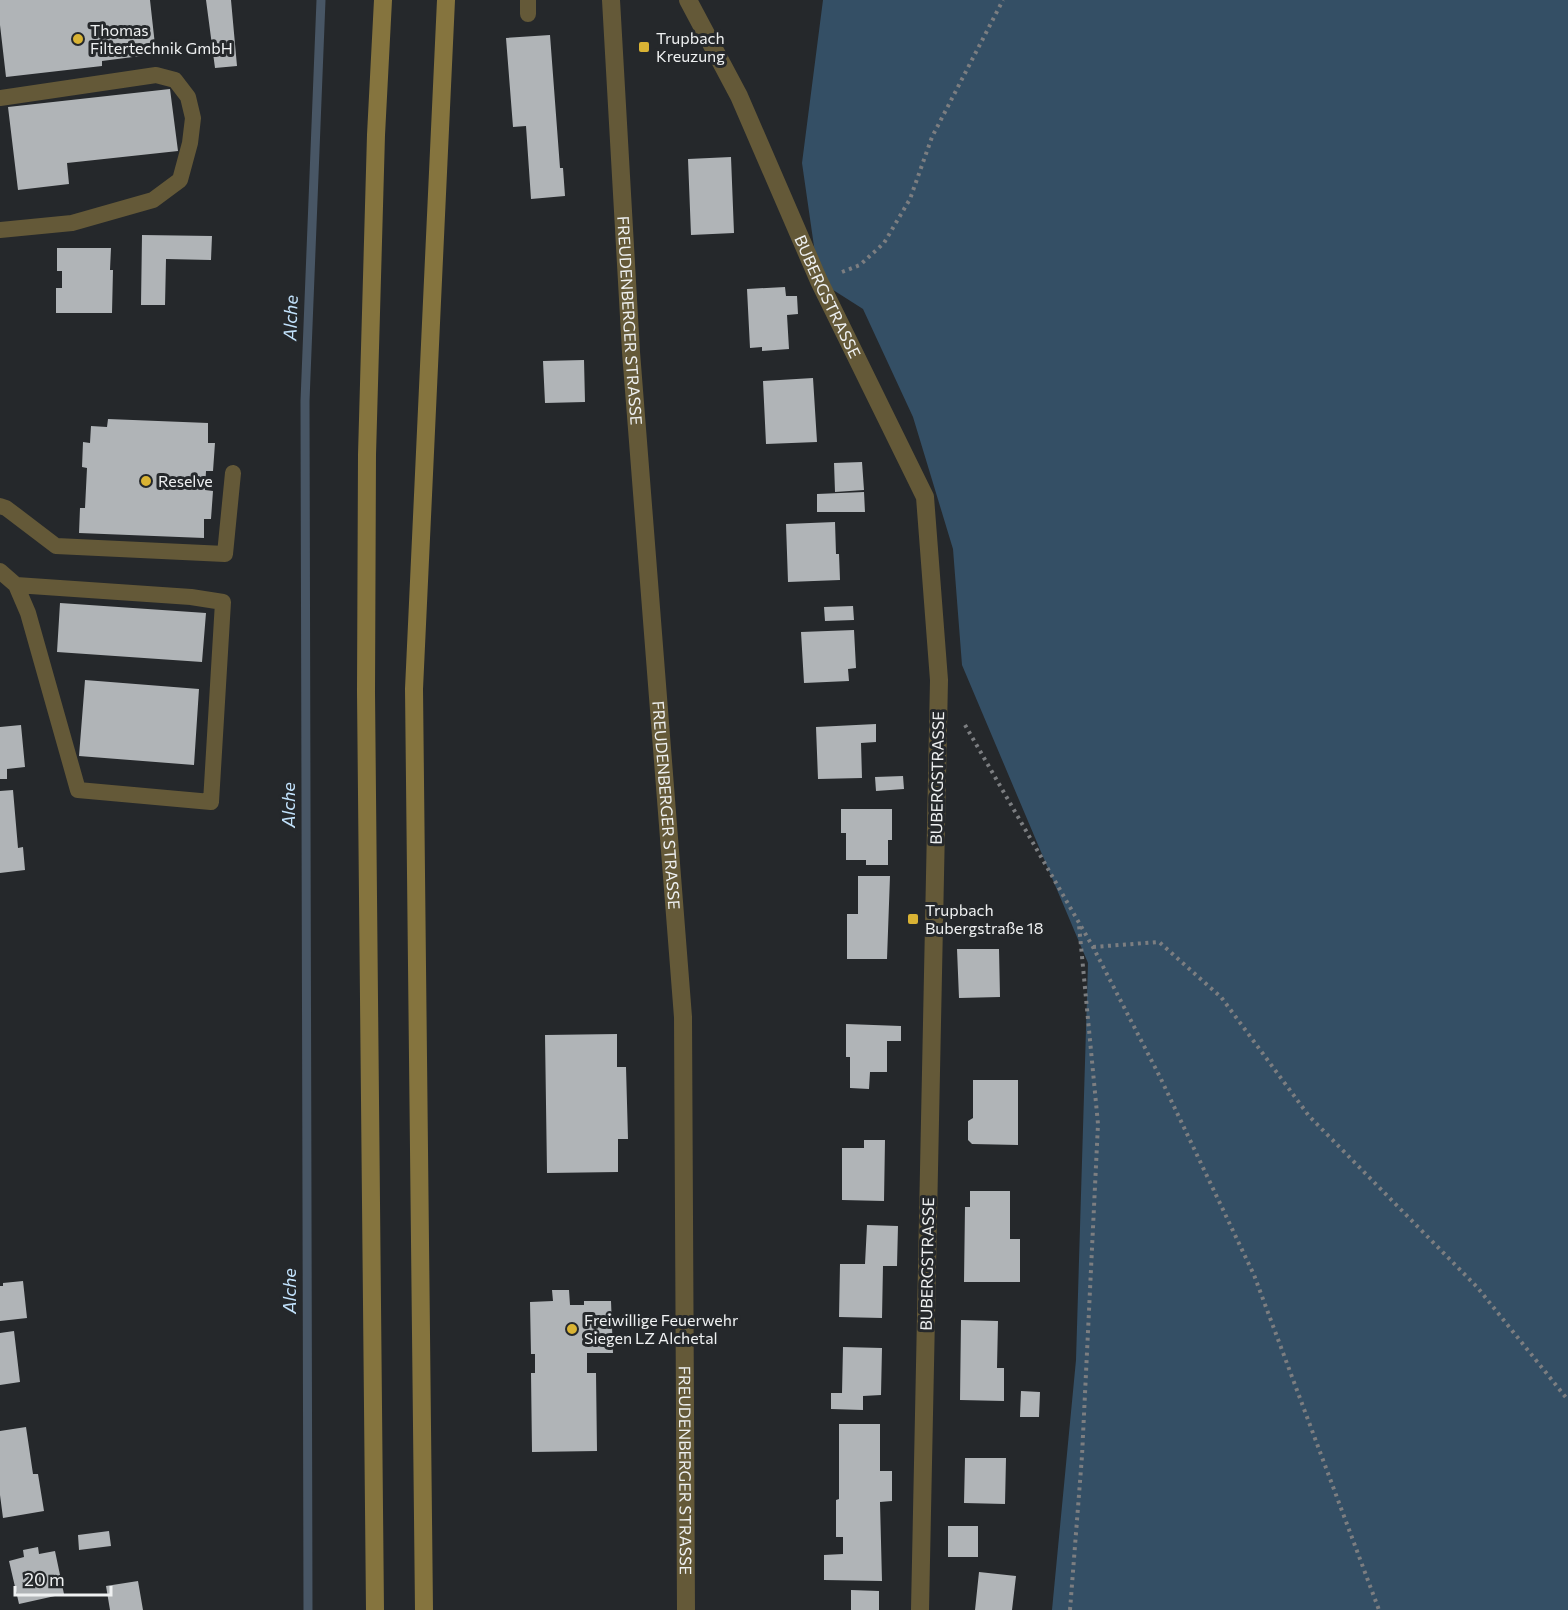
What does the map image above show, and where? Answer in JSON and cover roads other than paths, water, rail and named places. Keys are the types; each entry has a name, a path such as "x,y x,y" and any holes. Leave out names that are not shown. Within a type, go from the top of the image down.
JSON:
{"main road":[{"path":"375,1610 366,692 367,455 376,135 383,0"},
{"path":"424,1610 414,689 446,0"}],"street":[{"name":"FREUDENBERGER STRASSE","path":"611,0 631,352 683,1017 686,1610"},
{"name":"BUBERGSTRASSE","path":"688,0 739,96 819,281 925,497 939,680 920,1610"}],"lane":[{"path":"0,98 156,75 175,80 188,97 193,118 190,143 180,180 153,200 72,223 0,230"},
{"path":"0,506 6,508 56,546 225,554 233,473"},
{"path":"0,571 16,585 28,613 78,790 211,802 223,602 192,597 16,585"}],"waterway":[{"name":"Alche","path":"308,1610 305,401 321,0"}],"place":[{"name":"Thomas Filtertechnik GmbH","path":"78,39"},
{"name":"Trupbach Kreuzung","path":"644,47"},
{"name":"Reselve","path":"146,481"},
{"name":"Trupbach Bubergstraße 18","path":"913,919"},
{"name":"Freiwillige Feuerwehr Siegen LZ Alchetal","path":"572,1329"}]}
